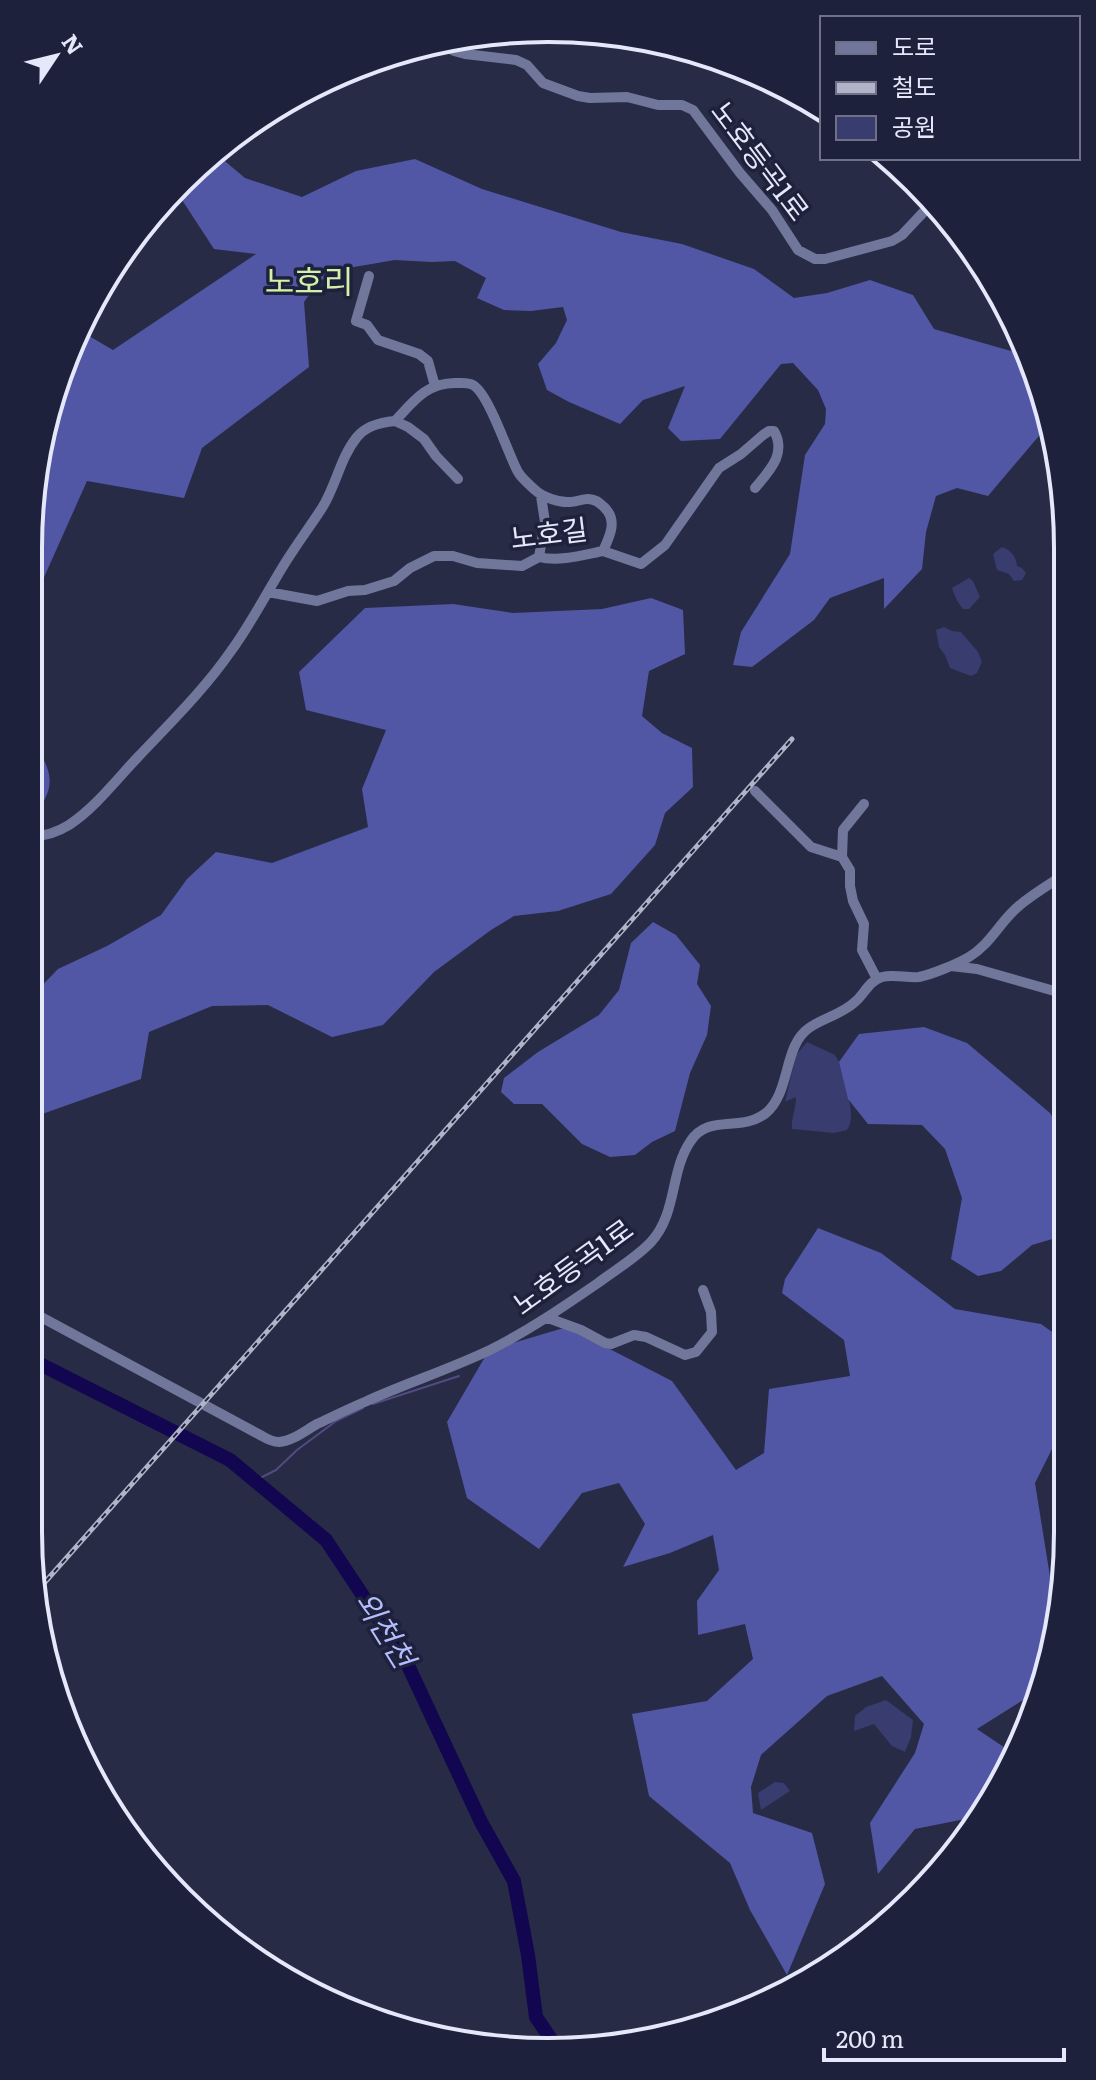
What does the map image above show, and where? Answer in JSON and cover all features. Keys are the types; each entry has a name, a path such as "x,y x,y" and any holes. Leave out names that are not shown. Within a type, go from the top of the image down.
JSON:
{"street":[{"name":"노호등곡1로","path":"454,51 516,60 527,65 543,83 578,96 627,97 658,105 682,105 693,110 772,210 798,250 815,259 892,241 925,211"},
{"path":"369,276 356,321 367,325 383,343 419,354 428,361 435,386 418,395 395,421"},
{"name":"노호길","path":"268,592 317,601 394,581 410,568 434,556 522,566 539,557 562,558 603,551 612,532 613,519 606,508 596,500 568,502 541,496 520,475 476,386 455,383 435,386"},
{"path":"42,837 67,825 104,794 213,675 325,504 357,436 385,422 395,421 424,439 458,479"},
{"path":"603,551 641,564 665,545 719,468 763,435 774,431 778,438 777,461 755,488"},
{"path":"539,557 545,522 541,496"},
{"path":"755,791 811,847 842,857"},
{"path":"864,804 843,830 842,857 850,870 853,901 864,924 862,950 877,979 884,976 919,977 967,958 981,949 1019,905 1054,881"},
{"path":"949,966 977,969 1054,991"},
{"name":"노호등곡1로","path":"42,1318 271,1441 281,1442 292,1438 381,1394 489,1350 548,1318 635,1256 656,1236 672,1199 680,1160 690,1140 701,1129 711,1125 744,1123 765,1114 776,1103 801,1035 846,1009 877,979"},
{"path":"548,1318 605,1343 611,1344 634,1335 646,1337 685,1355 696,1352 712,1332 711,1312 703,1290"}],"green space":[{"path":"1002,547 1012,554 1017,566 1026,573 1022,580 1014,581 1009,574 997,570 993,554"},
{"path":"969,578 980,597 969,609 963,609 952,588"},
{"path":"944,627 961,632 978,652 982,662 977,673 971,676 950,668 939,647 936,630"},
{"path":"807,1042 835,1055 839,1062 850,1107 847,1130 834,1133 792,1129 796,1097 785,1102 796,1055"},
{"path":"886,1700 913,1720 905,1752 892,1746 874,1724 854,1731 855,1716 866,1707"},
{"path":"775,1782 784,1783 790,1791 761,1810 758,1793"}],"shaded area":[{"path":"415,159 482,189 621,232 682,244 754,269 794,298 827,293 870,280 913,295 934,329 1013,350 1041,434 988,496 957,488 936,496 926,532 922,569 884,609 884,578 830,598 814,620 752,667 733,665 741,632 790,554 805,455 825,424 826,409 818,390 793,363 781,364 720,439 681,441 668,428 685,386 643,400 620,424 547,390 538,364 556,343 567,320 563,307 504,310 477,298 486,278 455,261 395,260 348,268 319,281 304,302 309,367 202,448 184,498 87,481 42,582 43,515 52,449 69,385 89,336 113,350 256,254 214,249 182,200 224,160 245,178 302,197 356,171"},
{"path":"651,598 683,610 685,654 649,671 642,716 662,733 692,748 693,787 665,813 655,845 611,894 558,911 514,916 434,972 383,1025 332,1037 268,1005 212,1006 149,1032 141,1079 42,1114 42,986 58,969 161,915 187,879 216,852 272,863 368,827 362,789 386,730 306,710 299,672 365,608 453,604 513,613 602,609"},
{"path":"42,757 50,780 42,804"},
{"path":"653,922 676,935 700,965 697,984 711,1006 707,1035 690,1073 675,1131 652,1142 635,1155 610,1157 582,1144 542,1104 514,1104 501,1092 504,1078 538,1052 599,1015 619,990 631,943"},
{"path":"924,1027 967,1043 1050,1113 1054,1119 1054,1239 1032,1245 1001,1271 978,1276 951,1259 962,1198 945,1149 922,1125 868,1124 848,1099 839,1062 859,1034"},
{"path":"818,1228 881,1253 955,1309 1041,1324 1054,1333 1054,1450 1035,1483 1051,1584 1044,1631 1026,1698 977,1729 1005,1748 964,1819 915,1829 878,1874 870,1823 915,1753 924,1724 882,1676 827,1696 761,1755 751,1787 753,1813 812,1833 825,1884 787,1975 750,1910 730,1863 649,1796 632,1714 707,1701 753,1659 745,1624 698,1635 697,1601 719,1570 713,1535 670,1553 623,1567 645,1524 619,1483 582,1493 539,1549 467,1498 447,1422 489,1350 567,1327 672,1381 736,1470 764,1453 769,1389 850,1376 844,1340 782,1293 785,1279"}],"waterway":[{"name":"외천천","path":"42,1365 230,1460 326,1540 405,1659 481,1822 514,1881 536,2017 550,2038"},
{"path":"373,1404 459,1376"},
{"path":"254,1481 276,1470 336,1421 363,1408"}],"railway":[{"path":"45,1583 792,739"}],"district":[{"name":"노호리","path":"309,282"}]}
